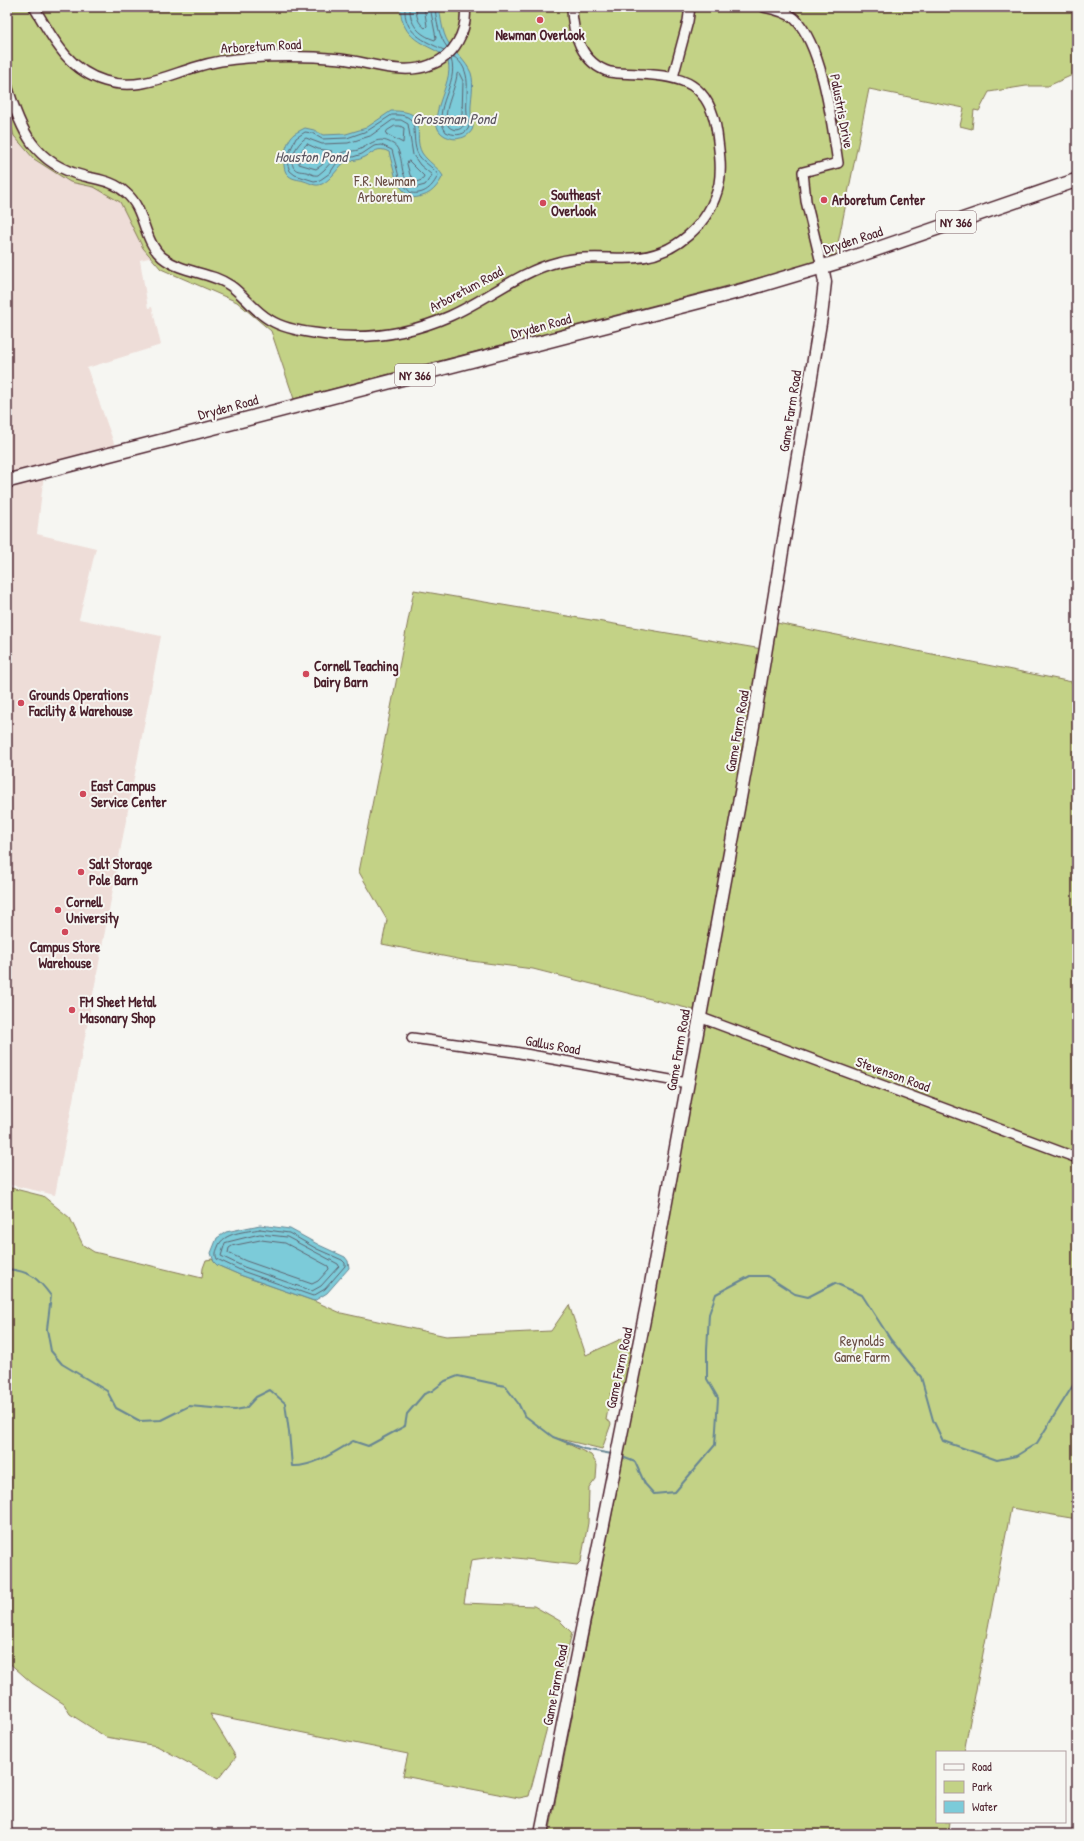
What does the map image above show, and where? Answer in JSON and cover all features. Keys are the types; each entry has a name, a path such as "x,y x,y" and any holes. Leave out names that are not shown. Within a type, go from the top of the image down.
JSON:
{"main road":[{"name":"Dryden Road","path":"7,481 744,290 822,267 1077,180"}],"street":[{"name":"Arboretum Road","path":"34,7 62,52 74,65 90,75 116,84 143,84 198,66 245,58 282,56 319,58 410,69 426,67 441,60 456,44 463,30 465,7"},
{"name":"Arboretum Road","path":"7,85 23,131 34,147 48,161 65,170 109,182 128,194 140,212 146,234 152,246 165,259 181,268 217,278 231,285 257,311 277,324 298,331 329,336 379,336 428,325 451,316 528,272 543,266 577,258 631,258 647,256 670,248 686,238 700,225 714,200 720,181 720,158 716,122 709,104 694,87 673,76 614,72 597,66 586,56 578,40 572,18 572,7"},
{"path":"673,76 688,21 690,7"},
{"name":"Palustris Drive","path":"764,7 777,9 795,19 806,34 817,60 829,110 838,162 803,172 806,201 822,267"},
{"name":"Game Farm Road","path":"541,1834 648,1300 752,731 825,286 822,267"},
{"name":"Stevenson Road","path":"699,1017 1077,1158"},
{"name":"Gallus Road","path":"412,1038 514,1052 687,1083"}],"shaded area":[{"name":"Cornell University","path":"7,100 125,195 157,256 140,260 148,308 152,307 161,345 87,368 115,446 45,465 37,534 96,548 79,619 161,636 55,1195 7,1184"}],"green space":[{"name":"F.R. Newman Arboretum","path":"7,7 1077,7 1077,73 1048,86 1026,86 989,92 979,111 974,110 972,129 960,126 964,108 869,89 835,258 294,399 271,331 237,302 161,269 143,248 120,202 94,187 70,182 34,159 14,136 7,112"},
{"path":"414,590 762,649 694,1010 533,969 463,960 382,944 387,920 359,872"},
{"name":"Reynolds Game Farm","path":"777,623 1077,683 1077,1519 1011,1508 964,1751 936,1751 936,1823 950,1823 948,1834 549,1834 637,1387"},
{"path":"7,1187 43,1196 70,1218 83,1245 94,1252 202,1278 206,1260 212,1259 217,1265 240,1275 314,1301 341,1313 446,1336 551,1331 569,1305 586,1355 623,1338 631,1348 628,1374 621,1391 616,1394 611,1393 606,1420 611,1424 602,1449 556,1438 591,1455 597,1465 596,1479 589,1488 588,1523 581,1561 577,1565 499,1556 471,1560 464,1603 534,1606 560,1621 572,1633 529,1796 519,1798 403,1776 408,1754 210,1714 236,1757 218,1779 157,1746 106,1737 70,1714 64,1704 32,1683 7,1661"}],"water":[{"name":"Grossman Pond","path":"401,7 439,7 444,34 448,42 466,65 472,78 471,115 473,128 465,137 458,139 452,138 445,136 439,130 436,122 437,112 447,81 449,71 448,62 441,54 415,39 410,34 402,20"},
{"name":"Houston Pond","path":"391,111 412,114 416,119 418,124 419,146 422,153 443,176 437,186 426,195 410,198 397,183 389,152 385,150 376,150 360,159 346,161 329,179 320,185 315,185 293,178 287,174 284,165 286,147 291,137 295,133 305,128 314,130 323,135 346,134 366,128"},
{"path":"260,1225 290,1229 345,1257 348,1261 349,1268 327,1293 314,1301 240,1275 217,1265 214,1262 211,1253 217,1238 226,1232"}],"waterway":[{"path":"7,1269 33,1276 42,1284 51,1296 47,1329 51,1351 62,1364 107,1391 116,1408 140,1421 161,1420 189,1406 235,1410 246,1408 256,1397 270,1390 285,1403 292,1466 300,1466 324,1458 353,1441 368,1446 405,1426 407,1414 424,1394 432,1391 445,1381 458,1376 505,1386 518,1403 524,1415 553,1437 584,1449 612,1454"},
{"path":"620,1456 635,1462 645,1484 654,1494 675,1492 715,1445 718,1398 707,1379 709,1314 716,1294 750,1276 767,1276 795,1294 808,1297 835,1283 862,1295 891,1340 921,1377 933,1420 943,1441 997,1460 1016,1456 1037,1443 1077,1379"}],"place":[{"name":"Newman Overlook","path":"540,20"},
{"name":"Arboretum Center","path":"824,200"},
{"name":"Southeast Overlook","path":"543,203"},
{"name":"Cornell Teaching Dairy Barn","path":"306,674"},
{"name":"Grounds Operations Facility & Warehouse","path":"21,703"},
{"name":"East Campus Service Center","path":"83,794"},
{"name":"Salt Storage Pole Barn","path":"81,872"},
{"name":"Cornell University","path":"58,910"},
{"name":"Campus Store Warehouse","path":"65,932"},
{"name":"FM Sheet Metal Masonary Shop","path":"72,1010"}]}
